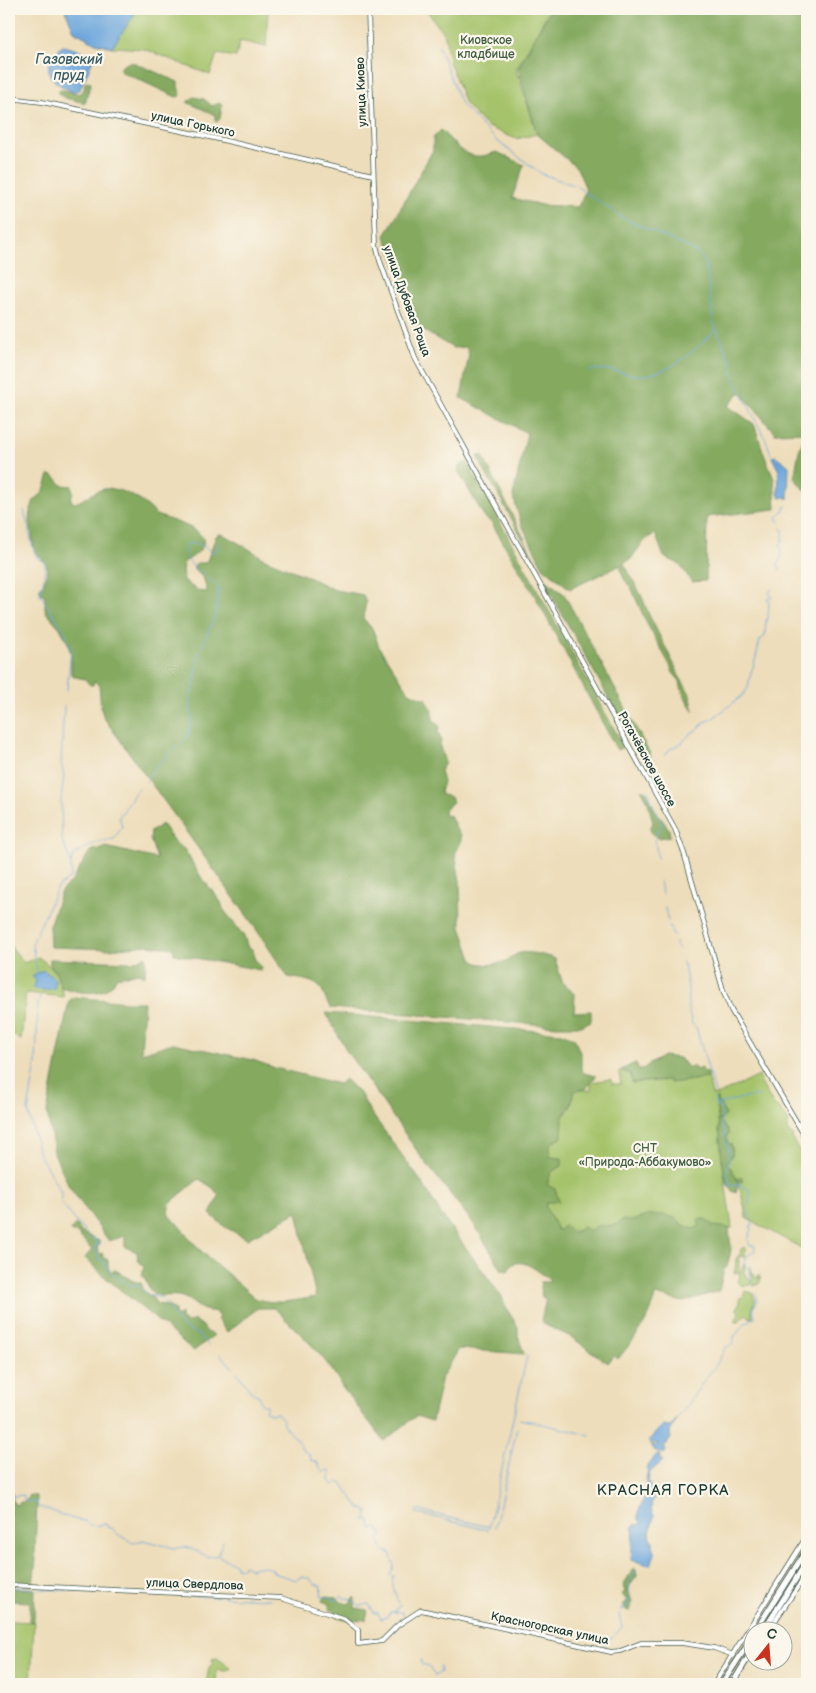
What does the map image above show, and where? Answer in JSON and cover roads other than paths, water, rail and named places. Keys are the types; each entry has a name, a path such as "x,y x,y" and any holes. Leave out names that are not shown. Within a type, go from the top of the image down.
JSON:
{"highway":[{"path":"762,1620 807,1549"},
{"path":"770,1620 807,1561"},
{"path":"722,1684 744,1650"},
{"path":"732,1684 744,1664"}],"main road":[{"name":"улица Киово","path":"368,9 373,175"},
{"name":"улица Горького","path":"9,98 42,102 205,136 373,175"},
{"name":"улица Дубовая Роща","path":"373,175 376,245 380,261 416,358 438,400"},
{"name":"Рогачёвское шоссе","path":"438,400 674,829 684,852 724,993 731,1010 807,1140"},
{"path":"714,1684 807,1536"},
{"path":"776,1620 807,1573"},
{"name":"улица Свердлова","path":"9,1586 281,1598 349,1621 358,1630 358,1644 382,1641 398,1625 422,1610"},
{"name":"Красногорская улица","path":"422,1610 604,1650 620,1651 641,1644 682,1643 714,1648 733,1655"}],"water":[{"path":"65,9 141,9 135,14 112,47 96,43 74,31"},
{"name":"Газовский пруд","path":"63,46 83,51 93,57 80,89 74,92 58,84 49,73 51,60"},
{"path":"776,456 789,466 788,499 786,497 780,498 778,494 779,471 772,457"},
{"path":"43,970 55,979 55,988 46,990 33,989 36,981 32,976"},
{"path":"677,1419 670,1432 671,1439 664,1445 666,1452 664,1454 655,1451 651,1445 656,1446 659,1444 650,1443 649,1440 662,1426 670,1427"},
{"path":"658,1453 663,1461 650,1472 648,1481 654,1498 651,1509 654,1516 650,1533 655,1554 649,1565 631,1560 634,1531 632,1529 634,1525 641,1524 638,1519 638,1513 644,1498 648,1465"}],"waterway":[{"path":"438,45 461,104 497,141 542,174 576,186 623,218 687,247 700,255 706,265 713,321 731,362 735,380 766,440 772,457"},
{"path":"589,371 606,370 635,375 659,372 690,354 716,329"},
{"path":"780,522 777,517 786,506"},
{"path":"24,510 37,558 45,562 40,594 65,632 71,649 67,690"},
{"path":"780,570 778,564 782,554 780,544 783,541 783,531 781,528"},
{"path":"146,782 157,765 187,738 192,719 189,704 195,682 198,655 216,614 218,587 188,560 185,544 197,543 215,553 221,539"},
{"path":"665,755 670,749 682,743 705,722 712,719 742,696 748,688 760,640 765,636 769,602 767,599 772,597 769,593 772,589"},
{"path":"37,973 32,944 57,888 71,877 71,864 62,840 61,799 64,777 61,763 64,706"},
{"path":"71,863 74,855 95,843 114,839 122,827 119,816 140,787"},
{"path":"646,789 662,824 655,838 657,858"},
{"path":"660,881 662,894"},
{"path":"665,908 668,921"},
{"path":"669,926 674,936"},
{"path":"675,942 679,949"},
{"path":"683,962 688,986 688,1009 692,1024 696,1027 715,1093"},
{"path":"40,996 38,1004 36,1064 28,1111 39,1154 61,1192 61,1203 88,1236 100,1243 100,1245 95,1246 99,1259 102,1260 111,1273 131,1286 136,1284 150,1295 161,1297 168,1305 174,1318 184,1328 198,1334 209,1346"},
{"path":"716,1105 760,1096"},
{"path":"715,1099 716,1107 722,1108 722,1124 729,1153 726,1171 729,1179 728,1185 737,1186 739,1183 750,1190 749,1205 747,1206 753,1225 750,1226 752,1229 748,1240 750,1246 754,1245 755,1247 754,1252 749,1254 744,1263 750,1273 753,1286"},
{"path":"678,1418 716,1365 724,1349 733,1343 734,1337 746,1322 755,1318 753,1310 757,1301 756,1294"},
{"path":"220,1354 233,1368"},
{"path":"489,1527 527,1356"},
{"path":"237,1372 250,1391 259,1396 261,1404 267,1406 265,1410 271,1414 277,1413 283,1420 286,1429 297,1439 303,1450 310,1455 311,1460 317,1462 323,1472 330,1470 330,1480 332,1483 334,1485 338,1482 343,1484 359,1508 368,1511 364,1521 369,1519 373,1530 377,1527 379,1532 382,1532 382,1537 379,1540 381,1547 386,1552 390,1552 394,1566 390,1575 394,1576 392,1583 398,1603"},
{"path":"520,1419 590,1435"},
{"path":"495,1527 517,1428"},
{"path":"9,1497 23,1495 24,1500 28,1502 36,1501 38,1507 73,1519 85,1521 92,1525 106,1524 108,1528 112,1528 119,1535 133,1543 143,1540 174,1548 186,1547 208,1557 219,1555 236,1564 236,1567 242,1568 244,1565 251,1569 264,1567 272,1569 274,1573 296,1580 301,1577 309,1578 314,1584 322,1586 321,1597 332,1597 336,1601 342,1595 345,1599 353,1600 360,1606 369,1604 374,1613 378,1613 381,1619 387,1617 390,1612 395,1611 396,1613"},
{"path":"416,1510 489,1527"},
{"path":"416,1513 488,1530"},
{"path":"218,1554 223,1541"},
{"path":"604,1649 608,1640 622,1627 619,1616 621,1610 628,1606 630,1582 636,1570"},
{"path":"9,1587 33,1588"},
{"path":"39,1589 83,1591"},
{"path":"87,1591 130,1593"},
{"path":"135,1593 218,1597"},
{"path":"223,1597 270,1599"},
{"path":"400,1605 396,1613 398,1611 403,1613 404,1619"},
{"path":"421,1660 421,1664 428,1666 435,1676 441,1672 440,1666"}],"district":[{"name":"КРАСНАЯ ГОРКА","path":"663,1490"}],"park label":[{"name":"Киовское кладбище","path":"486,47"},
{"name":"СНТ «Природа-Аббакумово»","path":"645,1155"}]}
